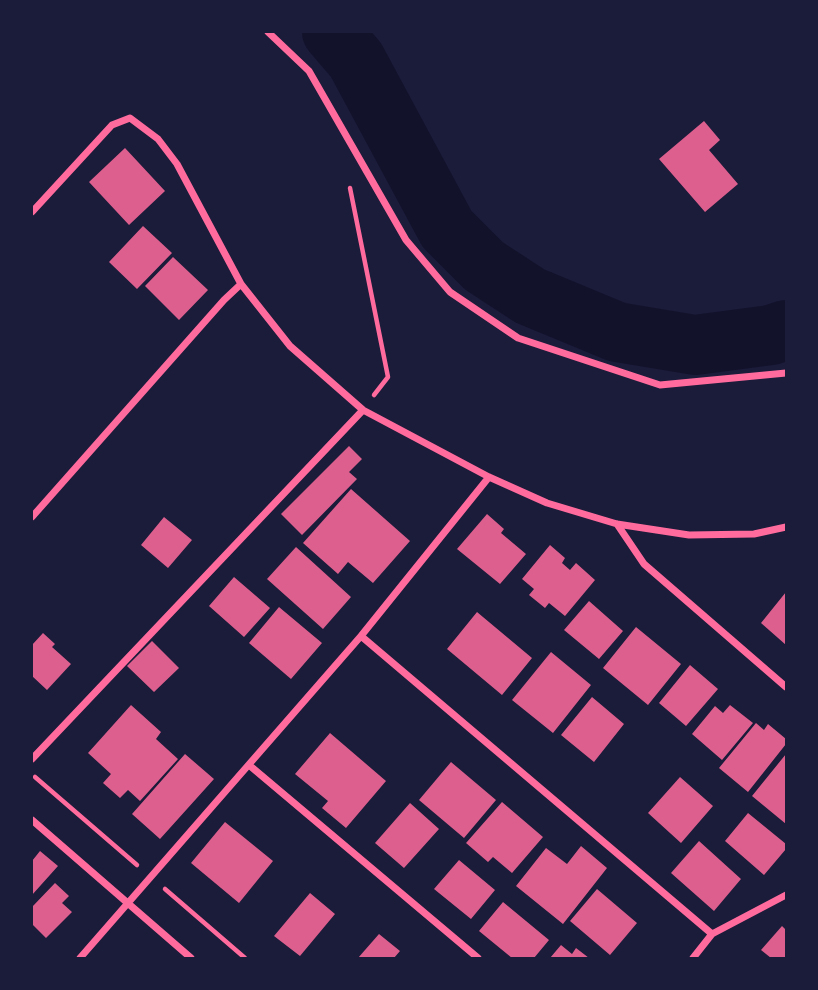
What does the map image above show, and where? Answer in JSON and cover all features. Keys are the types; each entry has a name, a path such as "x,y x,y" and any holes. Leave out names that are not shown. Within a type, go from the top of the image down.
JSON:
{"street":[{"path":"268,32 309,71 406,240 450,292 518,338 660,385 786,373"},
{"path":"32,212 112,125 130,118 158,139 177,164 241,284 290,345 363,410 489,477 547,503 617,524 689,535 754,534 786,527"},
{"path":"32,517 241,284"},
{"path":"32,759 363,410"},
{"path":"80,958 361,636 489,477"},
{"path":"617,524 644,565 786,687"},
{"path":"361,636 712,934"},
{"path":"249,765 478,958"},
{"path":"32,820 191,958"},
{"path":"693,958 712,934 786,895"}],"path":[{"path":"350,185 387,377 363,410"}],"building":[{"path":"704,121 720,140 709,150 738,184 705,212 659,159"},
{"path":"125,148 165,191 129,225 89,182"},
{"path":"143,226 172,253 137,289 109,262"},
{"path":"173,257 208,290 179,320 145,286"},
{"path":"349,446 362,459 349,472 357,479 302,535 281,514"},
{"path":"351,489 410,541 373,583 348,562 338,574 303,543"},
{"path":"487,514 504,529 501,533 526,554 500,584 457,549"},
{"path":"164,517 192,540 168,568 141,545"},
{"path":"550,545 565,558 562,563 570,570 576,563 595,580 565,616 549,603 545,608 529,595 534,589 522,579"},
{"path":"296,547 351,597 323,629 267,579"},
{"path":"234,577 270,608 244,637 209,606"},
{"path":"786,592 786,645 761,623"},
{"path":"589,601 623,631 599,659 564,630"},
{"path":"279,607 322,643 291,679 249,643"},
{"path":"477,612 532,658 502,695 447,649"},
{"path":"636,627 681,664 648,705 603,668"},
{"path":"43,633 55,644 52,647 71,664 47,690 32,676 32,645"},
{"path":"152,641 179,668 154,692 127,666"},
{"path":"551,652 591,685 553,733 512,700"},
{"path":"690,665 718,689 686,726 659,703"},
{"path":"592,697 624,724 594,762 561,735"},
{"path":"131,705 161,732 156,739 178,759 140,801 128,790 120,798 103,783 111,774 88,753"},
{"path":"730,705 753,723 722,760 692,734 715,706 723,713"},
{"path":"756,723 764,730 768,724 786,739 786,744 748,792 719,768"},
{"path":"330,733 386,781 346,828 322,808 328,801 295,774"},
{"path":"185,754 214,779 160,839 132,814"},
{"path":"786,754 786,824 752,796"},
{"path":"451,762 496,800 464,838 419,800"},
{"path":"680,777 713,806 681,843 648,813"},
{"path":"502,802 543,837 512,873 493,857 488,862 466,843"},
{"path":"410,803 439,829 404,868 375,843"},
{"path":"748,813 786,844 786,849 764,875 725,841"},
{"path":"225,822 273,861 239,903 191,863"},
{"path":"699,841 741,879 714,911 671,873"},
{"path":"581,846 607,868 563,924 516,886 546,848 567,864"},
{"path":"40,851 58,866 32,895 32,861"},
{"path":"459,860 495,890 471,919 434,889"},
{"path":"55,883 69,896 62,903 72,912 46,938 32,924 32,907"},
{"path":"597,889 637,923 610,955 570,921"},
{"path":"310,893 335,914 300,956 274,936"},
{"path":"503,902 549,940 534,958 512,958 479,931"},
{"path":"782,926 786,930 786,958 771,958 761,950"},
{"path":"379,934 400,951 394,958 358,958"},
{"path":"561,945 572,954 576,948 589,958 550,958"}],"waterway":[{"path":"332,32 356,60 447,229 484,266 530,296 617,332 695,345 771,335 786,330"}]}
